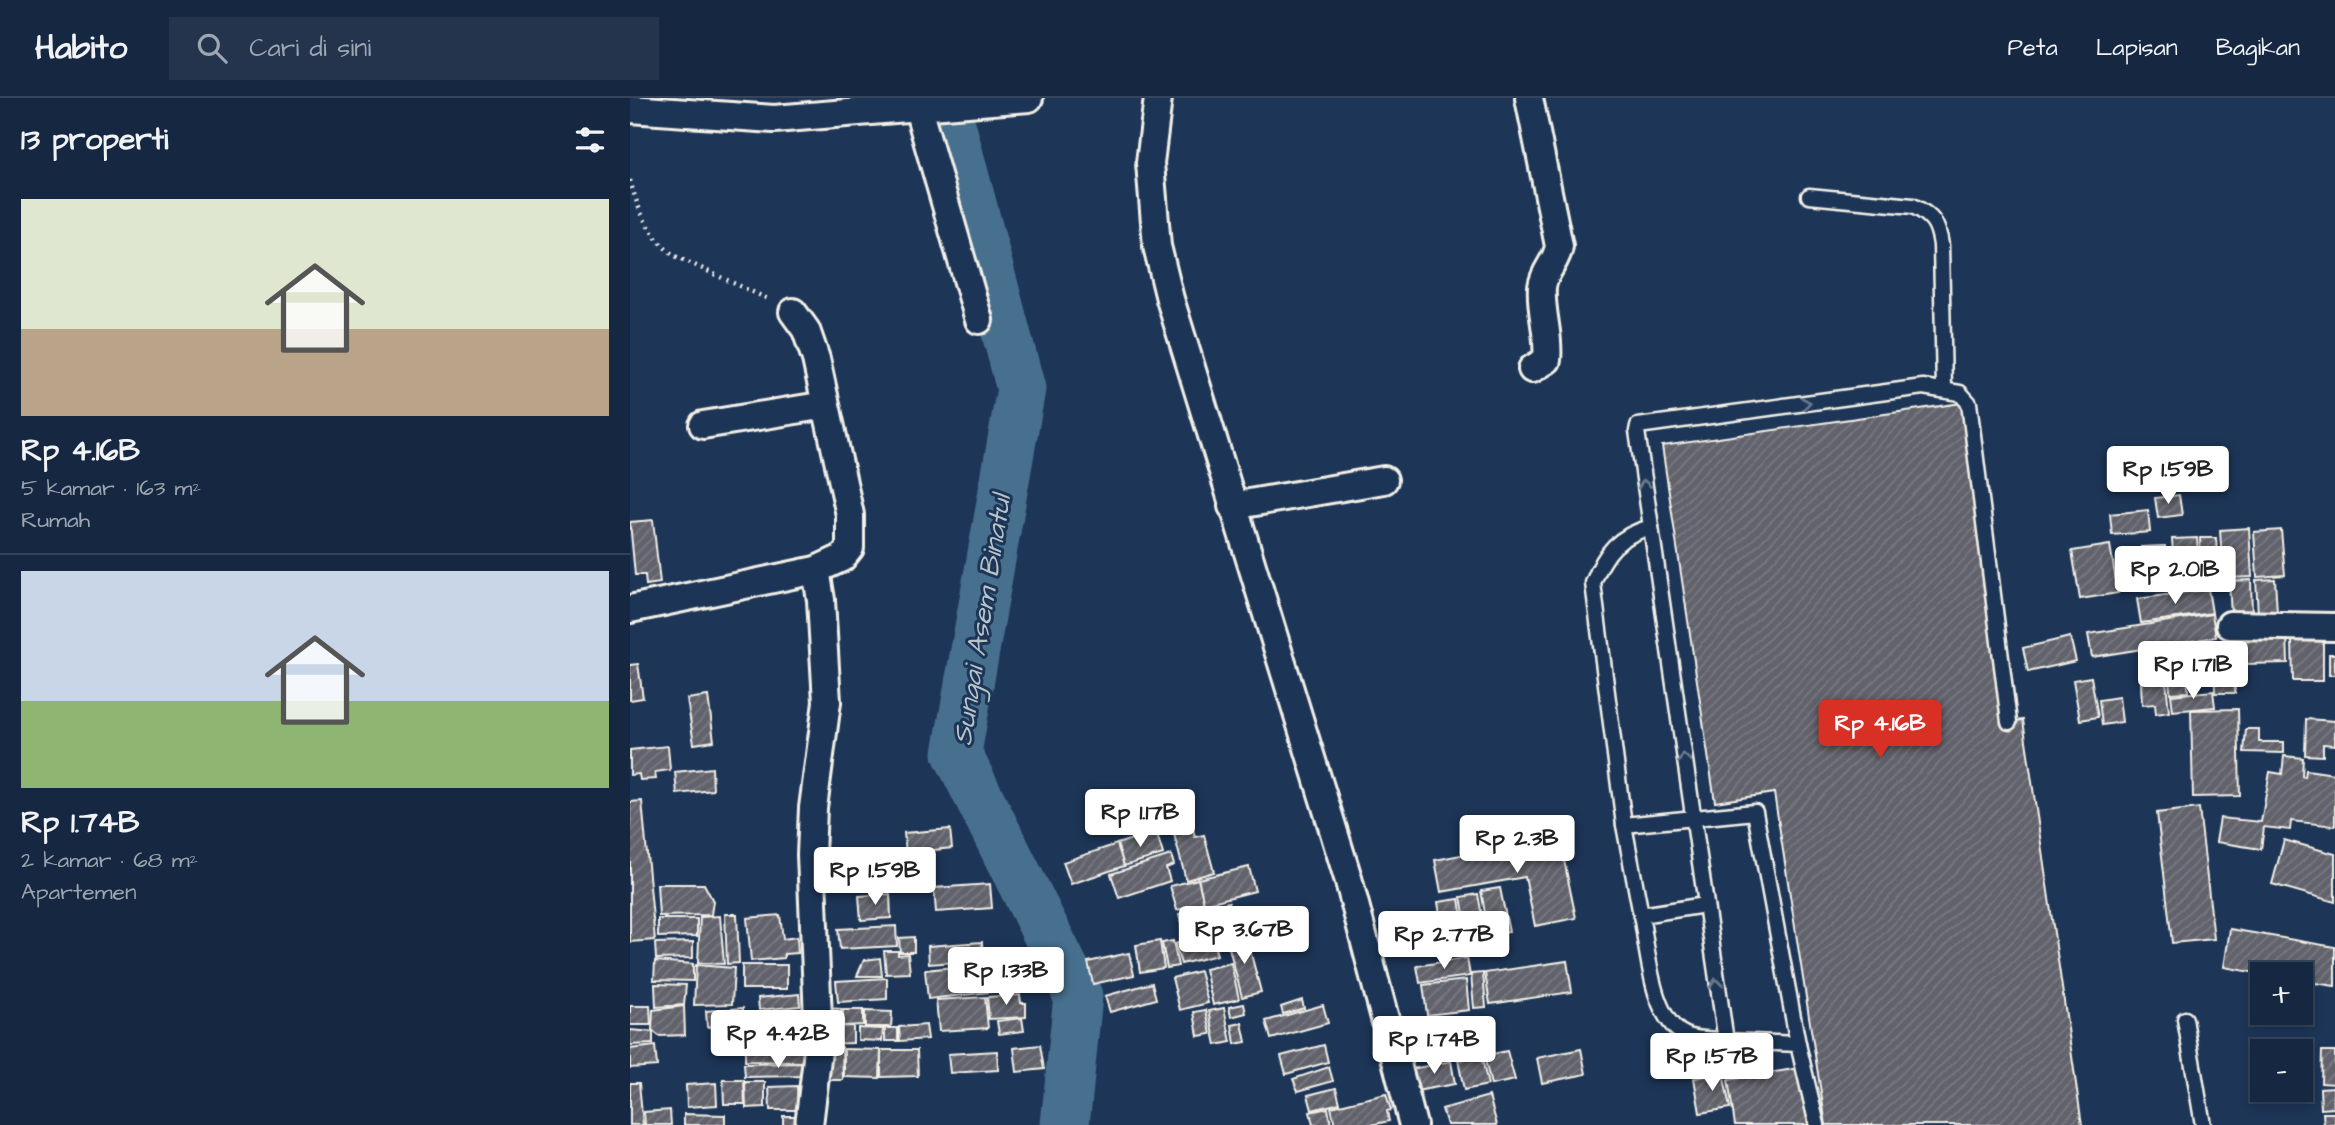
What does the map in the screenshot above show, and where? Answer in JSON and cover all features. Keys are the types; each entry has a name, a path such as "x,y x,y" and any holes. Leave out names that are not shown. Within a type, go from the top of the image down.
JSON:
{"street":[{"path":"635,106 774,119 1029,98"},
{"path":"1158,98 1150,163 1157,246 1170,299 1348,878 1413,1125"},
{"path":"1529,98 1559,246 1558,257 1544,273 1542,291 1547,360 1532,369"},
{"path":"921,105 979,320"},
{"path":"630,609 816,570 848,553 851,532 816,359 806,330 793,312"},
{"path":"702,425 826,405"},
{"path":"1232,506 1384,480"},
{"path":"809,1125 819,1042 811,855 827,702 821,600 816,570"},
{"path":"2230,625 2335,627"}],"lane":[{"path":"1809,196 1913,206 1927,213 1938,225 1944,389"},
{"path":"1726,1041 1636,431 1639,426 1923,387 1960,393 1969,404 2009,722"},
{"path":"1651,527 1628,533 1600,565 1593,583 1624,825 1660,1010 1672,1026 1688,1037 1798,1044"},
{"path":"1624,825 1753,810 1756,813 1798,1044 1817,1125"},
{"path":"1641,915 1705,905"},
{"path":"2185,1019 2203,1125"}],"path":[{"path":"630,180 650,232 661,246 683,260 793,312"}],"building":[{"path":"1962,403 2005,723 2023,720 2082,1125 1826,1125 1774,793 1715,802 1662,446"},
{"path":"2179,495 2182,515 2158,518 2155,498"},
{"path":"2148,510 2150,532 2112,535 2110,514"},
{"path":"653,520 660,583 646,585 645,575 635,575 630,522"},
{"path":"2249,528 2252,577 2223,578 2220,530"},
{"path":"2281,530 2285,575 2257,577 2254,532"},
{"path":"2197,538 2200,585 2175,587 2172,539"},
{"path":"2200,538 2216,538 2219,583 2202,584"},
{"path":"2110,545 2118,593 2080,599 2072,551"},
{"path":"2165,546 2169,590 2145,591 2141,547"},
{"path":"2275,579 2277,613 2258,614 2256,580"},
{"path":"2251,580 2252,615 2231,615 2229,581"},
{"path":"2208,589 2212,613 2141,623 2137,599"},
{"path":"2212,614 2216,637 2092,657 2088,634"},
{"path":"2287,634 2288,663 2246,664 2245,635"},
{"path":"2070,637 2076,661 2028,672 2023,648"},
{"path":"2292,640 2323,640 2323,681 2293,681"},
{"path":"2206,645 2209,667 2167,672 2163,650"},
{"path":"2214,651 2234,651 2235,693 2215,693"},
{"path":"2329,654 2335,654 2335,675 2329,675"},
{"path":"638,664 643,698 630,700 630,665"},
{"path":"2169,672 2187,672 2188,692 2170,693"},
{"path":"2091,677 2098,717 2080,720 2073,680"},
{"path":"2166,681 2169,712 2156,714 2155,704 2142,705 2141,682"},
{"path":"2213,691 2215,707 2173,711 2171,695"},
{"path":"708,696 714,741 694,744 687,699"},
{"path":"2119,697 2122,722 2102,725 2099,700"},
{"path":"2238,709 2240,796 2193,797 2191,710"},
{"path":"2306,719 2335,721 2335,745 2323,744 2323,756 2305,755"},
{"path":"2246,729 2259,729 2259,742 2284,742 2284,753 2244,752"},
{"path":"668,746 670,770 655,772 656,779 640,780 639,774 630,775 630,750"},
{"path":"2284,756 2303,758 2302,776 2305,777 2306,770 2335,774 2335,826 2291,821 2290,830 2264,827 2261,849 2216,842 2220,818 2261,822 2270,772 2282,774"},
{"path":"712,768 713,790 677,794 675,772"},
{"path":"642,801 655,940 630,942 630,802"},
{"path":"2199,808 2214,939 2172,943 2157,813"},
{"path":"950,829 952,848 906,853 904,833"},
{"path":"1193,829 1195,837 1204,835 1214,872 1186,880 1174,834"},
{"path":"1156,831 1163,854 1124,866 1117,844"},
{"path":"1559,836 1576,918 1535,926 1525,877 1441,892 1435,860"},
{"path":"2284,840 2335,854 2335,902 2272,884"},
{"path":"1117,844 1124,866 1071,884 1063,862"},
{"path":"1171,855 1174,865 1166,868 1170,881 1119,898 1111,874"},
{"path":"1249,867 1255,891 1204,904 1198,879"},
{"path":"1198,879 1204,904 1177,910 1170,886"},
{"path":"657,884 704,884 713,901 711,915 659,916"},
{"path":"990,884 992,908 936,912 934,888"},
{"path":"1500,888 1509,932 1489,935 1481,891"},
{"path":"890,894 891,918 861,920 859,896"},
{"path":"1478,894 1486,938 1469,941 1461,897"},
{"path":"1459,899 1465,938 1444,941 1438,902"},
{"path":"1229,902 1234,925 1184,937 1179,914"},
{"path":"725,914 737,914 739,963 727,964"},
{"path":"780,915 783,939 797,937 798,953 784,954 784,958 751,961 747,918"},
{"path":"720,916 724,964 698,963 700,917"},
{"path":"658,919 697,919 697,936 658,937"},
{"path":"896,926 897,946 840,949 838,929"},
{"path":"2230,929 2335,947 2335,986 2313,983 2313,962 2250,962 2250,972 2224,967"},
{"path":"1211,934 1217,955 1181,964 1175,944"},
{"path":"1246,935 1261,992 1242,997 1227,940"},
{"path":"914,937 914,952 900,952 899,938"},
{"path":"1160,941 1164,968 1140,972 1136,945"},
{"path":"1173,941 1178,966 1167,968 1162,943"},
{"path":"693,942 693,958 656,959 655,943"},
{"path":"982,942 983,960 929,964 928,946"},
{"path":"884,951 898,951 898,955 908,954 910,973 886,974"},
{"path":"1129,953 1134,975 1093,984 1088,962"},
{"path":"880,958 882,976 857,976 864,960"},
{"path":"1467,958 1470,976 1420,983 1417,966"},
{"path":"655,961 693,964 693,981 654,980"},
{"path":"1567,961 1572,992 1490,1004 1485,973"},
{"path":"1004,962 1007,990 928,999 925,970"},
{"path":"1231,963 1239,999 1213,1005 1205,969"},
{"path":"696,965 734,968 732,1004 694,1005"},
{"path":"742,965 787,965 787,989 742,989"},
{"path":"1200,971 1208,1003 1180,1010 1172,978"},
{"path":"1483,973 1486,1007 1474,1008 1471,974"},
{"path":"887,978 887,999 838,1002 836,981"},
{"path":"1466,980 1469,1010 1427,1015 1423,985"},
{"path":"1152,983 1156,999 1110,1012 1105,996"},
{"path":"655,984 686,985 684,1005 656,1007"},
{"path":"799,994 800,1006 759,1010 758,998"},
{"path":"1020,995 1021,1003 1026,1003 1026,1017 989,1019 987,997"},
{"path":"985,997 988,1028 939,1031 936,1000"},
{"path":"1302,1000 1304,1008 1283,1014 1281,1007"},
{"path":"1244,1004 1246,1013 1231,1017 1229,1007"},
{"path":"1323,1005 1328,1023 1271,1039 1266,1021"},
{"path":"630,1006 650,1006 651,1025 630,1025"},
{"path":"684,1006 685,1035 659,1036 652,1030 653,1010"},
{"path":"743,1008 744,1025 707,1027 706,1011"},
{"path":"825,1008 841,1009 841,1025 823,1023"},
{"path":"1224,1008 1231,1042 1216,1045 1209,1011"},
{"path":"843,1010 863,1010 863,1025 843,1026"},
{"path":"1206,1010 1211,1034 1198,1036 1194,1012"},
{"path":"865,1011 892,1012 891,1027 865,1027"},
{"path":"793,1016 796,1040 767,1043 765,1021"},
{"path":"1022,1018 1024,1031 999,1034 997,1021"},
{"path":"1479,1020 1485,1051 1432,1060 1427,1029"},
{"path":"1242,1023 1246,1042 1235,1044 1232,1025"},
{"path":"926,1025 928,1039 900,1041 899,1027"},
{"path":"853,1026 853,1043 825,1044 825,1027"},
{"path":"858,1028 883,1029 882,1041 858,1040"},
{"path":"885,1028 898,1028 898,1041 885,1041"},
{"path":"630,1030 653,1032 653,1044 630,1045"},
{"path":"745,1043 806,1043 807,1062 745,1061"},
{"path":"1040,1045 1044,1069 1017,1072 1014,1048"},
{"path":"1324,1045 1328,1062 1286,1074 1281,1056"},
{"path":"655,1046 657,1066 630,1068 630,1049"},
{"path":"842,1047 843,1080 829,1080 828,1048"},
{"path":"844,1049 881,1050 880,1078 844,1077"},
{"path":"1581,1049 1586,1074 1542,1083 1537,1058"},
{"path":"881,1050 917,1050 918,1076 881,1077"},
{"path":"997,1051 998,1070 950,1073 948,1054"},
{"path":"1507,1051 1515,1080 1491,1085 1484,1056"},
{"path":"2322,1051 2335,1051 2335,1084 2321,1083"},
{"path":"1481,1055 1488,1085 1464,1090 1458,1060"},
{"path":"1451,1061 1455,1084 1416,1091 1412,1069"},
{"path":"811,1063 811,1076 745,1077 744,1064"},
{"path":"1329,1067 1333,1081 1298,1091 1293,1079"},
{"path":"1799,1068 1809,1125 1735,1125 1728,1080"},
{"path":"1723,1073 1730,1108 1700,1113 1694,1078"},
{"path":"723,1080 744,1080 745,1104 724,1104"},
{"path":"745,1082 765,1082 765,1107 746,1108"},
{"path":"630,1083 639,1083 643,1125 630,1125"},
{"path":"716,1083 717,1105 687,1107 686,1085"},
{"path":"797,1086 798,1110 770,1110 769,1087"},
{"path":"2333,1087 2334,1108 2321,1109 2320,1088"},
{"path":"1336,1088 1340,1103 1312,1110 1308,1095"},
{"path":"1386,1094 1391,1110 1387,1111 1389,1121 1371,1125 1335,1125 1331,1107"},
{"path":"1489,1096 1497,1125 1447,1125 1442,1109"},
{"path":"1328,1108 1331,1125 1313,1125 1310,1112"},
{"path":"670,1110 671,1125 645,1125 644,1112"},
{"path":"2323,1113 2335,1113 2335,1125 2324,1125"},
{"path":"684,1114 725,1115 725,1125 684,1125"},
{"path":"783,1116 800,1116 800,1125 783,1125"}],"waterway":[{"name":"Sungai Asem Binatul","path":"944,98 1021,389 957,753 1078,996 1065,1125"}]}
